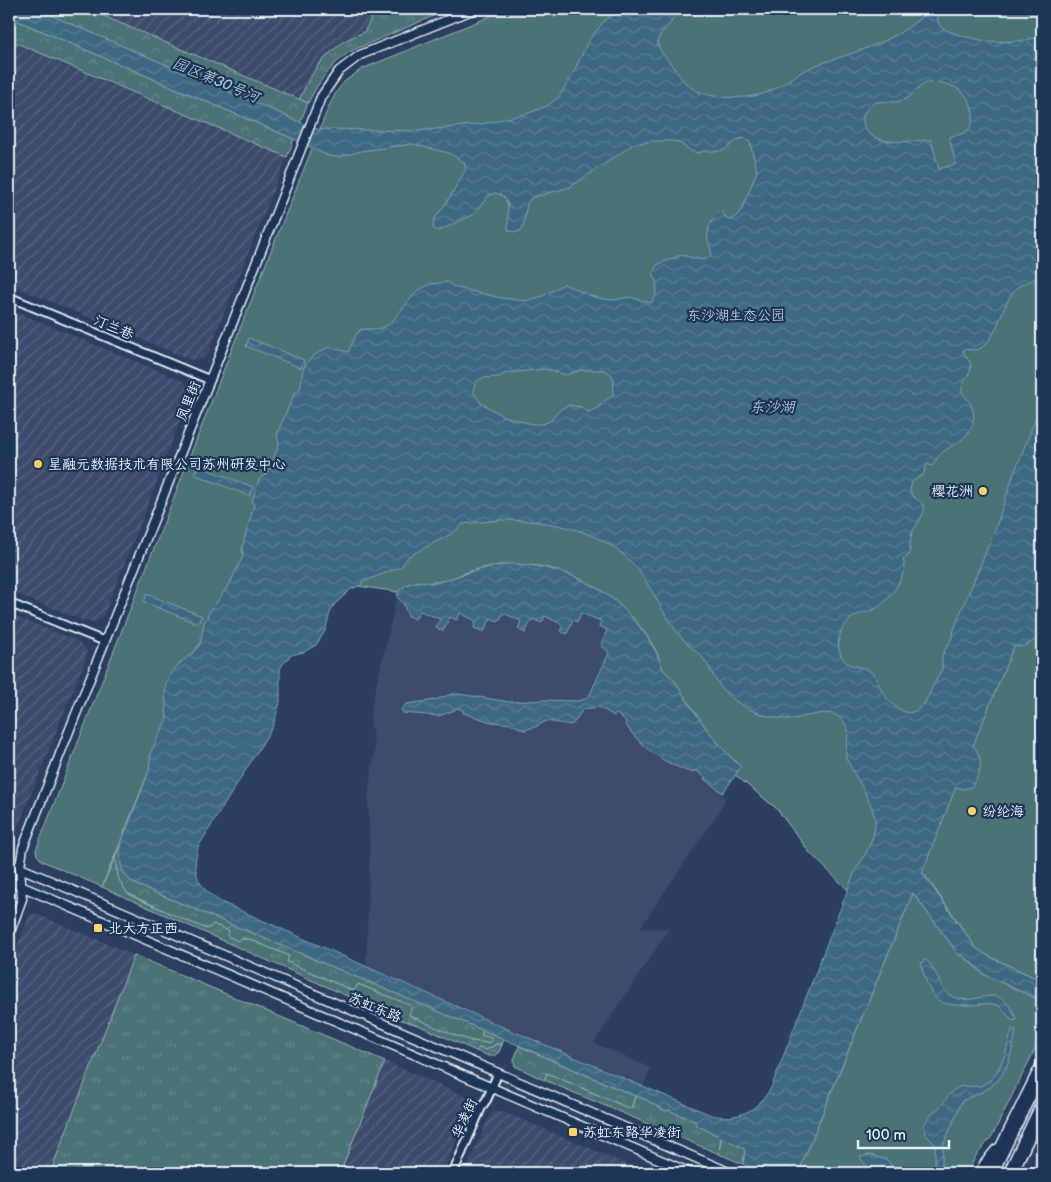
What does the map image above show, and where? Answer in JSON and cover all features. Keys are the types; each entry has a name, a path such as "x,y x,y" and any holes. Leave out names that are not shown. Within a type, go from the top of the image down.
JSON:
{"highway":[{"path":"988,1173 1042,1073"},
{"path":"1008,1173 1042,1102"},
{"path":"993,1173 1005,1143"},
{"path":"1013,1173 1018,1153"}],"main road":[{"name":"凤里街","path":"9,935 22,899 20,867 23,848 321,97 330,82 350,62 375,48 475,9"},
{"name":"苏虹东路","path":"9,863 731,1173"},
{"name":"苏虹东路","path":"9,880 691,1173"},
{"path":"979,1173 984,1164 1005,1143 1042,1062"},
{"path":"1013,1173 1042,1113"}],"street":[{"name":"汀兰巷","path":"9,297 210,380"},
{"path":"9,603 104,641"},
{"name":"华凌街","path":"453,1173 498,1073"}],"shaded area":[{"path":"87,9 376,9 364,32 344,41 318,65 299,100"},
{"path":"10,41 287,157 208,353 203,359 191,360 9,284"},
{"path":"9,309 181,380 188,386 189,396 147,507 103,617 95,622 87,622 9,591"},
{"path":"581,579 741,767 722,794 725,797 723,806 640,928 669,929 594,1043 651,1068 644,1085 503,1027 366,965 370,850 368,798 375,749 370,720 398,592"},
{"path":"9,614 78,641 87,652 15,834 9,843"},
{"path":"33,914 134,955 50,1173 9,1173 9,967 29,916"},
{"path":"385,1061 463,1095 469,1100 470,1107 443,1173 340,1173"},
{"path":"502,1111 647,1173 465,1173 488,1119 492,1113"}],"green space":[{"path":"36,9 87,9 308,103 300,123"},
{"path":"376,9 450,9 351,51 326,74 308,103 299,100 318,65 344,41 364,32"},
{"name":"东沙湖生态公园","path":"508,9 1042,9 1042,981 988,956 976,948 922,873 848,890 811,854 776,808 735,775 741,767 705,726 674,680 663,669 656,651 647,637 626,611 614,600 586,582 571,575 532,565 508,564 485,567 444,581 414,582 398,592 358,586 351,589 149,771 102,887 42,861 37,855 36,850 233,346 329,106 337,91 345,81 362,69"},
{"path":"9,17 294,139 287,157 9,40"},
{"path":"121,844 119,856 135,884 483,1030 481,1035 491,1038 492,1041 475,1041 451,1034 409,1015 412,1006 358,984 354,991 287,962 289,956 249,939 238,941 227,936 229,931 213,924 207,929 127,893 119,880 115,857"},
{"path":"115,857 122,884 133,897 207,929 213,924 230,931 241,939 249,939 290,956 288,962 354,991 358,984 413,1006 409,1015 472,1041 489,1043 481,1035 483,1030 504,1039 502,1045 497,1044 486,1050 479,1048 476,1051 420,1026 399,1019 102,887"},
{"path":"913,893 959,955 962,955 983,974 1042,1001 1042,1035 992,1136 976,1156 967,1173 798,1173"},
{"path":"134,955 385,1061 340,1173 50,1173"},
{"path":"497,1044 502,1045 499,1052 494,1056 476,1051 479,1048 486,1050"},
{"path":"519,1046 635,1096 631,1109 547,1073 544,1080 515,1066 514,1060"},
{"path":"547,1073 631,1109 635,1096 645,1099 665,1111 669,1110 697,1122 696,1125 721,1136 719,1154 544,1080"},
{"path":"721,1136 745,1150 743,1164 719,1154"},
{"path":"1042,1146 1042,1173 1034,1173 1036,1159"}],"water":[{"name":"东沙湖","path":"9,9 36,9 319,130 418,131 482,124 529,113 547,106 559,97 573,74 588,41 606,19 621,9 675,9 672,20 658,40 660,50 690,87 707,94 728,97 760,95 780,86 814,66 876,45 904,30 929,9 940,9 938,20 943,28 974,39 1008,42 1042,36 1042,276 1017,288 1010,296 987,343 979,349 963,350 971,367 962,388 962,392 971,404 973,412 973,421 970,429 964,438 942,452 932,466 927,464 923,475 913,481 910,491 922,504 924,510 912,534 909,555 903,559 903,572 900,580 892,594 880,605 873,610 857,615 847,623 840,634 839,647 840,654 847,663 865,668 872,673 884,694 899,709 909,713 916,711 924,704 942,669 942,655 951,640 995,530 1014,473 1042,403 1042,634 1025,645 1014,646 973,746 977,751 980,761 977,777 971,787 964,789 956,787 922,873 976,948 988,956 1042,981 1042,1001 983,974 962,955 959,955 913,893 798,1173 750,1173 752,1168 743,1164 745,1151 743,1148 696,1125 696,1122 669,1110 665,1111 645,1099 135,884 130,880 122,867 120,856 121,844 149,771 151,751 167,719 166,684 171,673 200,644 204,623 229,585 243,556 242,548 254,505 252,501 259,479 266,474 271,466 279,444 277,434 295,392 298,392 300,388 303,370 308,361 329,347 348,352 357,333 361,329 378,329 389,325 417,291 430,284 448,282 454,287 466,290 525,301 543,296 564,284 591,296 603,299 614,300 630,297 651,303 656,292 653,272 657,265 681,255 703,260 710,257 708,232 710,224 721,211 728,220 734,219 742,209 757,171 750,142 743,138 720,151 698,153 691,151 678,142 671,141 652,141 634,144 570,187 531,198 527,204 523,227 520,231 508,230 508,206 505,198 495,193 488,196 473,215 438,231 434,229 434,220 466,169 464,162 449,153 412,144 361,151 340,157 328,156 294,139 9,17","holes":["926,83 943,83 958,89 969,100 972,108 973,120 968,130 949,137 956,164 939,169 931,140 881,140 866,131 863,122 865,112 874,103 901,101 908,98","545,369 566,375 581,370 604,370 611,374 614,379 613,396 588,412 581,407 569,405 561,409 550,421 543,424 532,424 503,416 481,403 474,393 473,389 477,381 482,378 498,377 507,373","520,520 557,525 594,536 625,556 638,570 683,640 703,658 720,687 734,700 763,715 771,717 794,719 827,713 841,718 846,725 848,733 846,758 874,815 874,834 866,854 855,871 771,1088 760,1103 746,1112 730,1117 711,1115 503,1027 221,902 213,897 198,879 195,865 198,847 273,726 280,702 280,670 282,665 291,655 304,652 316,645 325,631 334,605 351,589 361,585 362,582 401,567 409,556 453,533 463,524"]},
{"path":"249,338 304,360 301,368 246,346"},
{"path":"198,466 253,487 249,496 194,474"},
{"path":"507,564 531,565 574,577 594,586 629,614 656,652 664,671 674,680 711,734 741,767 723,793 695,770 693,773 673,765 654,754 631,733 625,724 626,721 616,714 614,716 599,707 583,709 572,725 546,721 524,730 512,724 491,722 463,713 463,710 456,708 439,716 403,713 401,709 407,704 435,700 452,694 510,702 543,700 577,701 586,699 590,694 609,653 601,646 607,630 599,626 601,621 581,613 577,622 573,620 567,634 560,631 563,625 545,616 542,623 532,619 525,633 518,629 521,621 503,613 500,620 497,621 491,618 484,632 474,628 476,621 460,613 457,620 450,617 443,631 436,628 440,619 420,611 415,619 408,616 403,603 397,597 398,592 406,585 418,581 431,583 443,581 473,571"},
{"path":"147,594 202,616 198,624 144,602"},
{"path":"926,960 933,968 944,989 951,996 970,999 995,996 1002,999 1010,1007 1017,1020 1013,1021 997,1005 960,1005 936,999 928,986 921,965"},
{"path":"1012,1029 1016,1030 1011,1055 1004,1071 1000,1078 987,1089 962,1101 943,1146 941,1173 933,1173 935,1169 935,1144 926,1135 924,1125 954,1090 963,1086 980,1086 993,1077 1002,1062"},
{"path":"870,1155 887,1160 898,1173 872,1170 860,1157"}],"place":[{"name":"星融元数据技术有限公司苏州研发中心","path":"38,464"},
{"name":"樱花洲","path":"983,491"},
{"name":"纷纶海","path":"972,811"},
{"name":"北大方正西","path":"98,928"},
{"name":"苏虹东路华凌街","path":"573,1132"}],"water label":[{"name":"园区第30号河","path":"216,80"}]}
